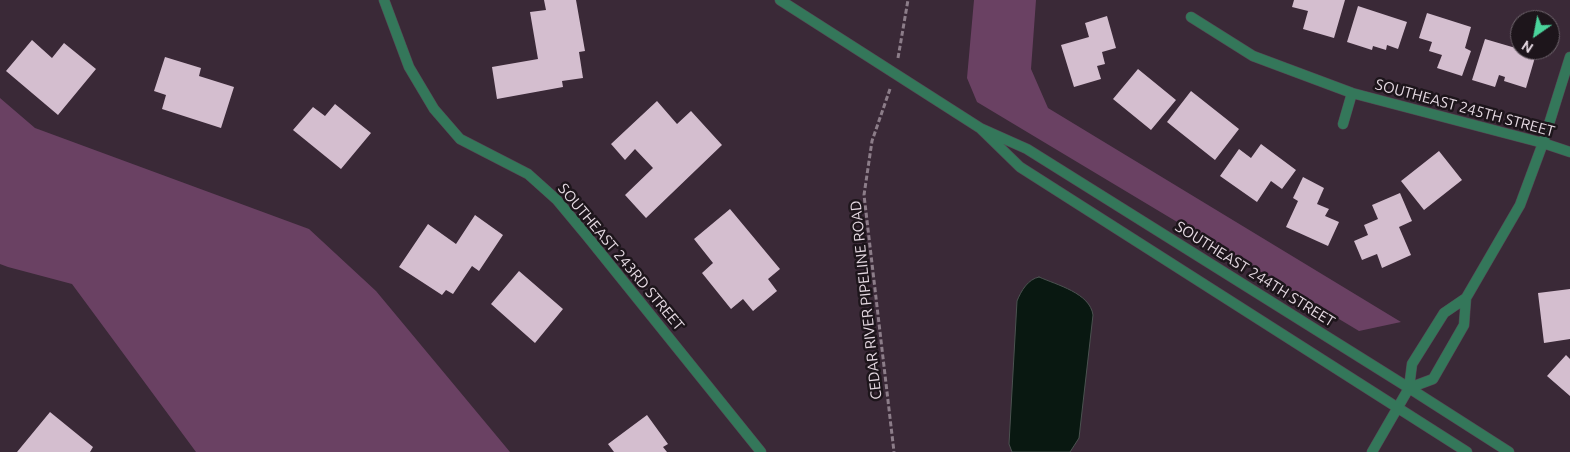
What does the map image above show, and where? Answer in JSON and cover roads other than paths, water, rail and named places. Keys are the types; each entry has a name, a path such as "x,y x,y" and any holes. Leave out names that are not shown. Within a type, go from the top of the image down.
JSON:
{"street":[{"name":"SOUTHEAST 243RD STREET","path":"384,0 409,67 434,109 460,139 528,174 557,200 588,236 760,452"},
{"name":"SOUTHEAST 244TH STREET","path":"780,0 980,128 1027,149 1509,452"},
{"name":"SOUTHEAST 245TH STREET","path":"1192,17 1253,56 1352,93 1570,152"},
{"path":"1372,452 1409,388 1412,364 1444,313 1466,298 1520,205 1543,144 1570,57"},
{"name":"SOUTHEAST 245TH STREET","path":"1343,124 1352,93"},
{"name":"SOUTHEAST 244TH STREET","path":"980,128 1020,167 1467,452"},
{"path":"1409,388 1433,379 1464,325 1466,298"}]}
